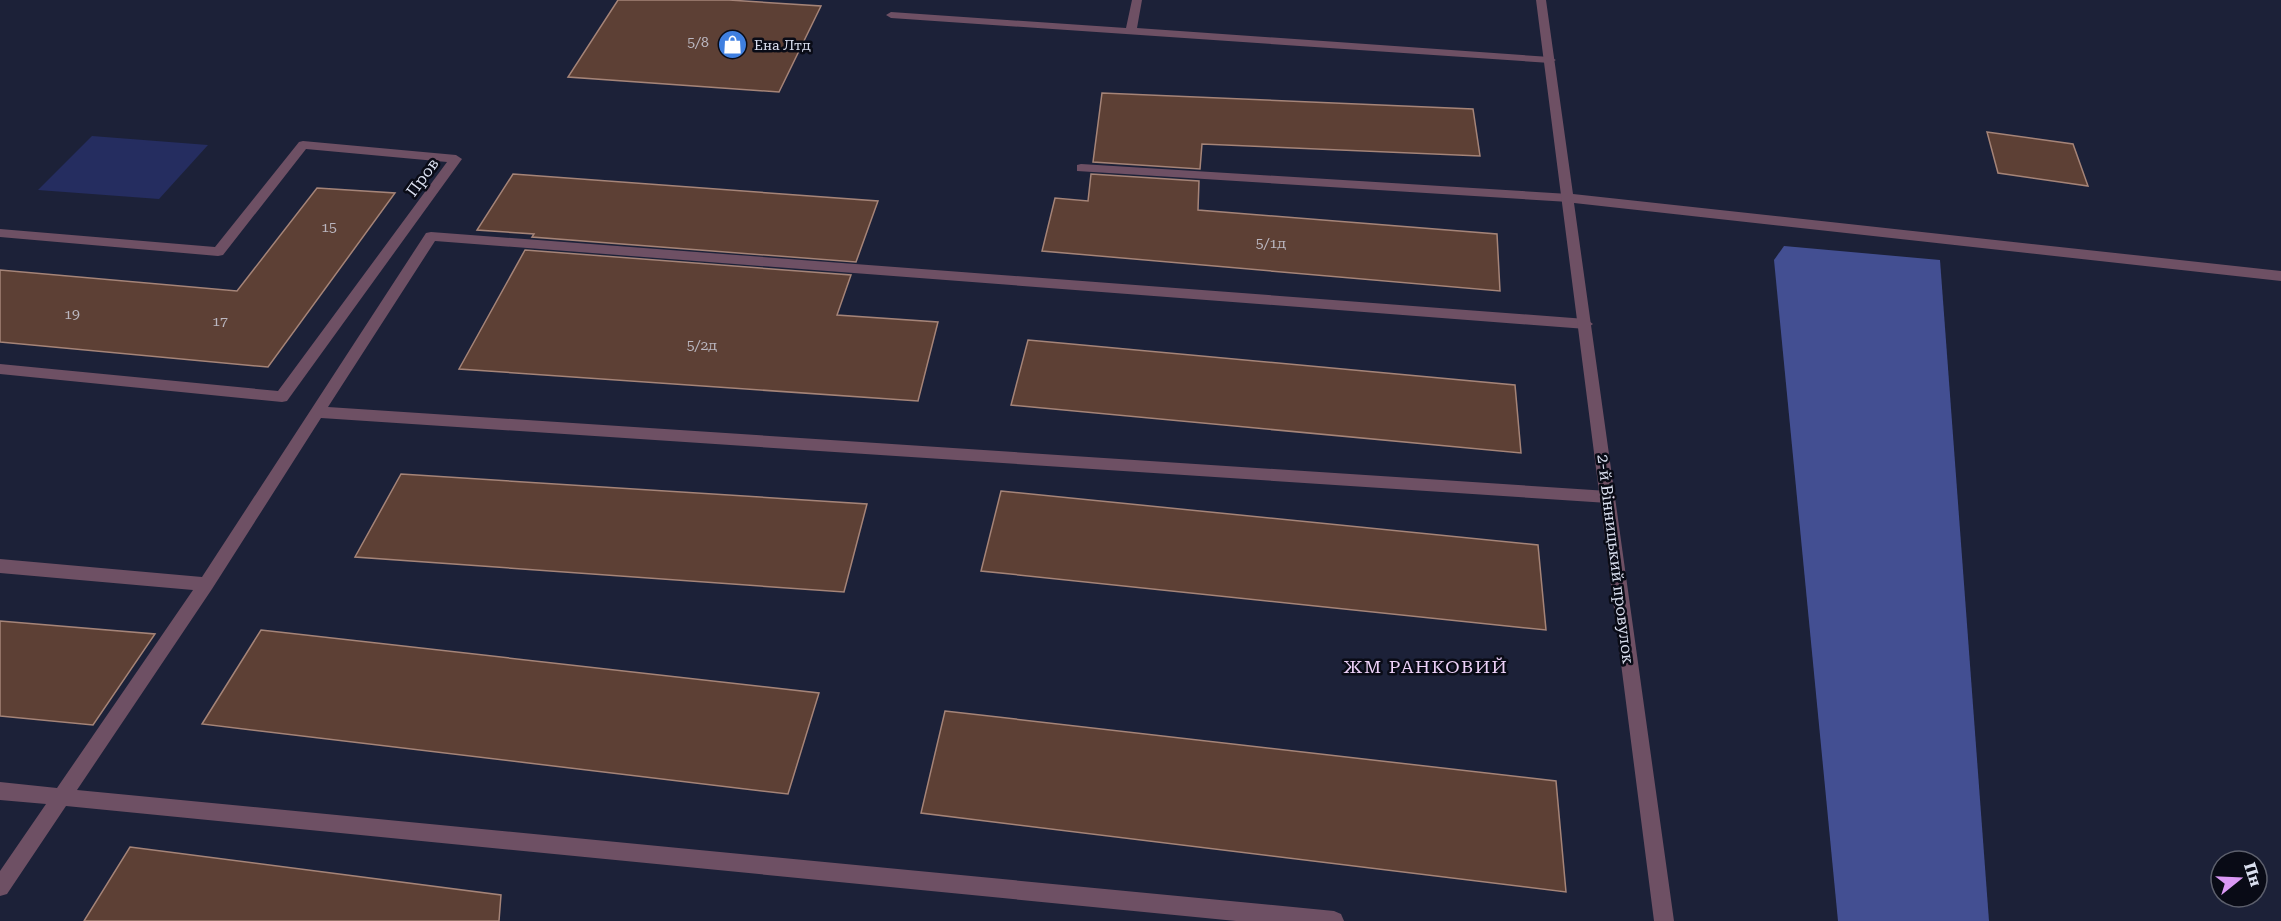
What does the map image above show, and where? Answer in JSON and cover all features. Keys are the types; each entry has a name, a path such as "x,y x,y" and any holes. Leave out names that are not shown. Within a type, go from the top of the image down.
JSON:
{"street":[{"path":"1131,31 1137,0"},
{"name":"2-й Вінницький провулок","path":"1540,0 1586,324 1664,921"},
{"path":"891,15 1550,60"},
{"name":"Пров","path":"0,233 218,252 303,145 456,159 282,397 0,369"},
{"path":"1081,168 1569,198 2281,276"},
{"path":"0,887 206,584 431,236 1586,324"},
{"path":"319,412 1608,497"},
{"path":"0,566 206,584"},
{"path":"0,791 1334,921"}],"shaded area":[{"path":"92,136 208,145 159,199 38,190"},
{"path":"1784,246 1940,260 1989,921 1838,921 1774,260"}],"building":[{"path":"618,0 729,0 821,6 779,92 568,77"},
{"path":"1102,93 1473,109 1480,156 1202,144 1200,169 1093,162"},
{"path":"1987,132 2073,144 2088,186 1998,173"},
{"path":"513,174 878,201 856,262 532,237 534,234 477,230"},
{"path":"1091,174 1199,181 1198,210 1497,234 1500,291 1042,251 1055,198 1088,201"},
{"path":"317,188 395,193 268,367 0,342 0,270 237,291"},
{"path":"525,250 851,275 837,315 938,322 918,401 459,369"},
{"path":"1028,340 1515,385 1521,453 1011,405"},
{"path":"401,474 867,504 844,592 355,557"},
{"path":"1001,491 1538,545 1546,630 981,571"},
{"path":"0,621 155,634 93,725 0,716"},
{"path":"261,630 819,693 788,794 202,724"},
{"path":"945,711 1556,781 1566,892 921,813"},
{"path":"130,847 501,895 499,921 84,921"}],"place":[{"name":"Ена Лтд","path":"733,45"}],"district":[{"name":"ЖМ РАНКОВИЙ","path":"1426,667"}]}
